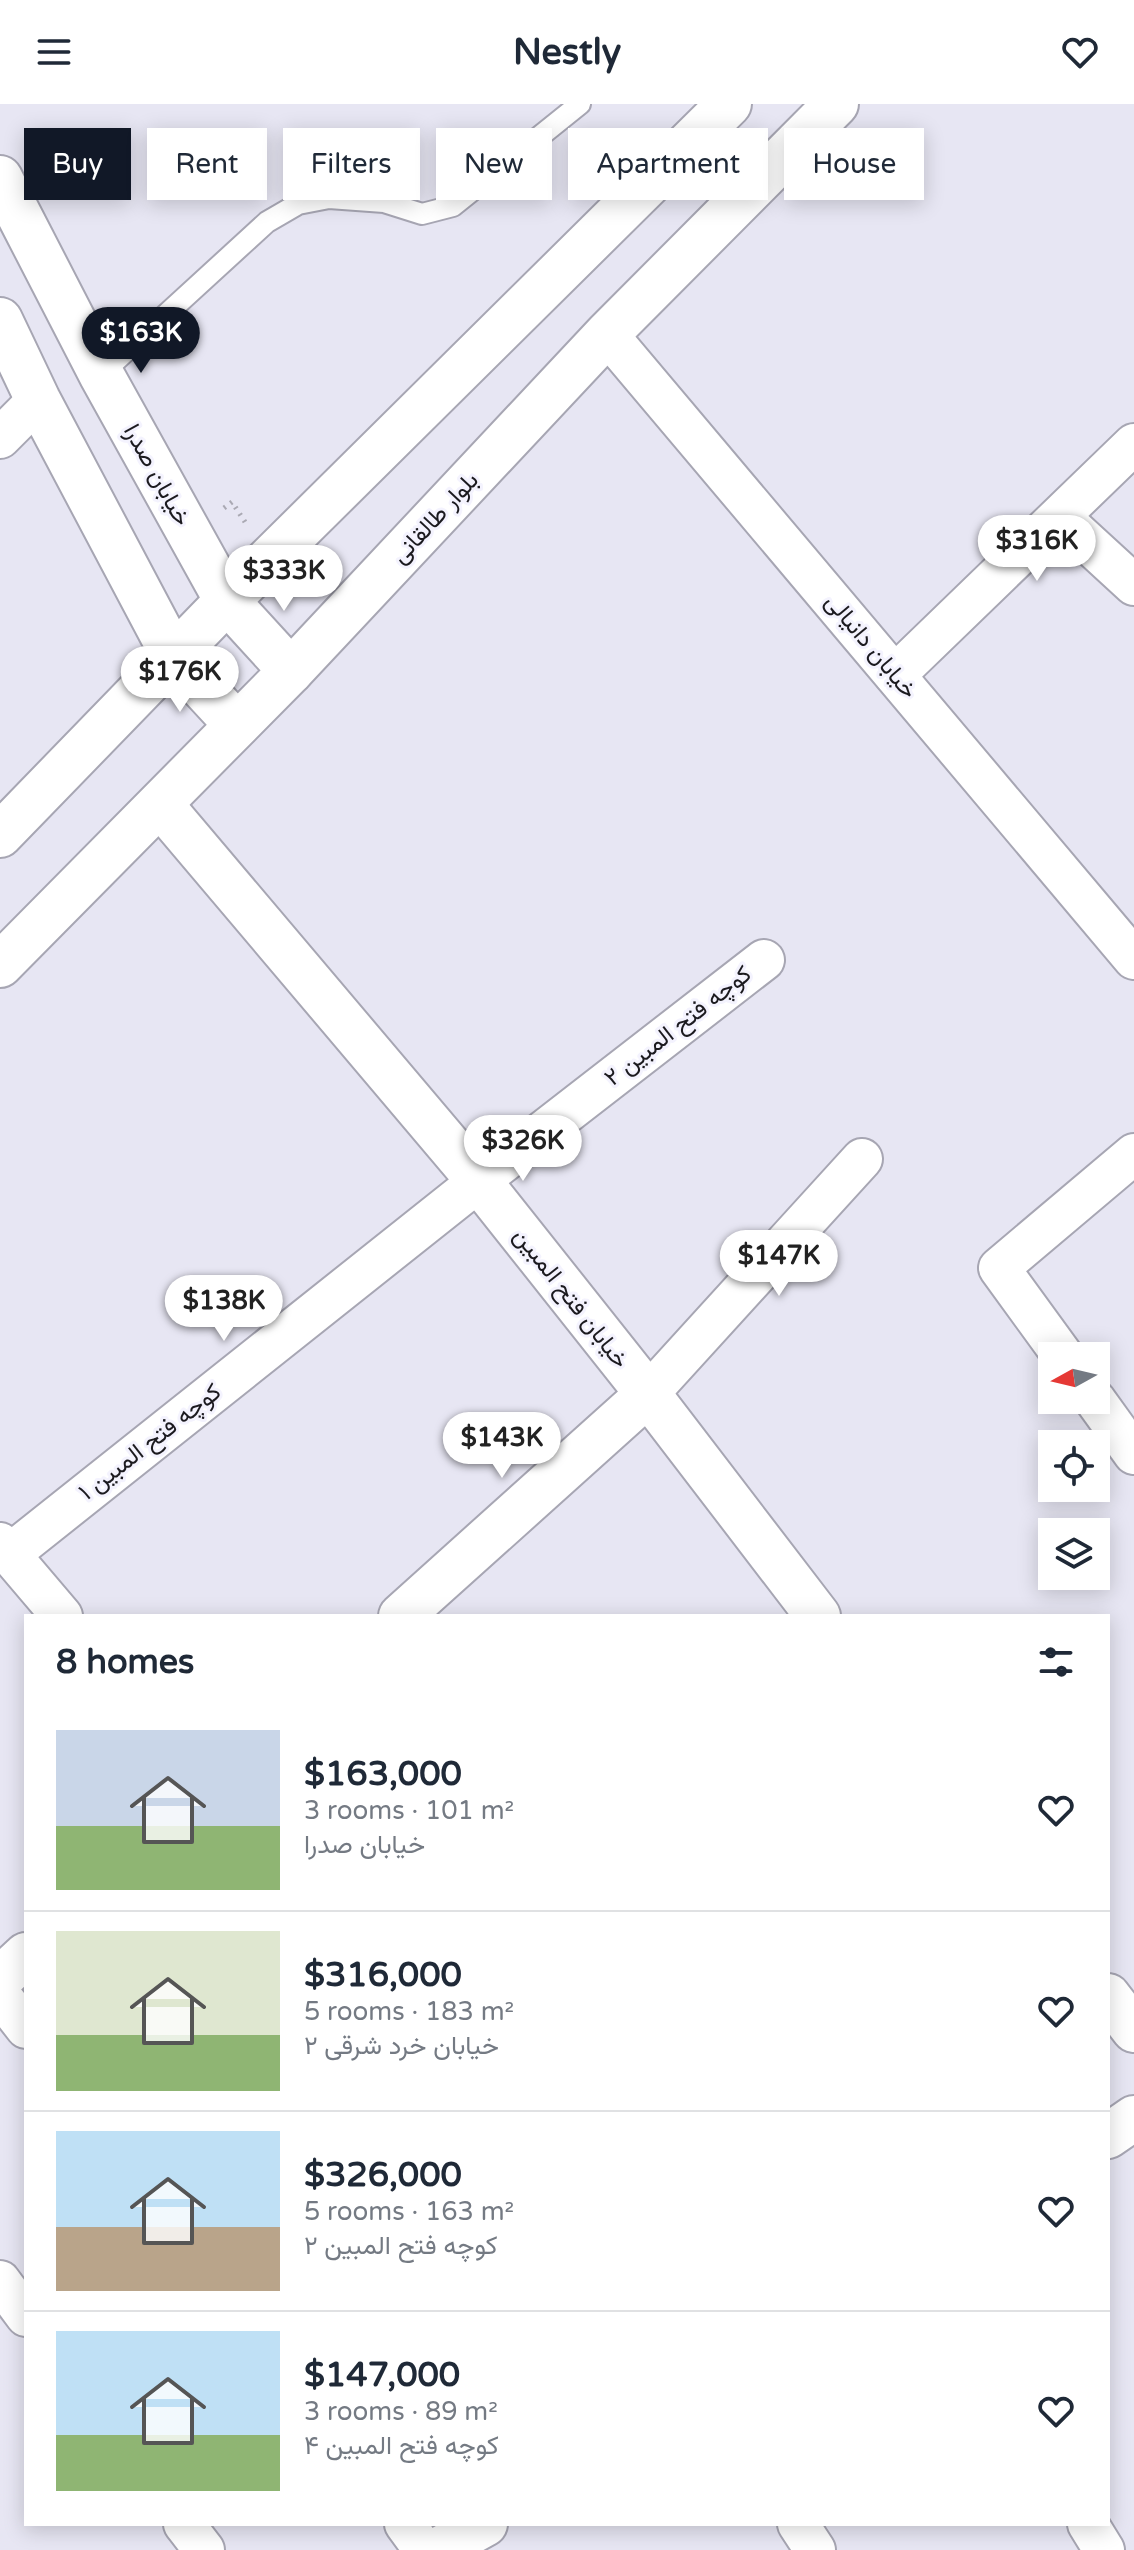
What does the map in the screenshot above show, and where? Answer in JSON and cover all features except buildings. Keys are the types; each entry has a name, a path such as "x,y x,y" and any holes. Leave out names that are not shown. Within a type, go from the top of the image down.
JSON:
{"street":[{"path":"0,835 227,601 729,104"},
{"name":"بلوار طالقانی","path":"0,965 291,671 607,334 836,104"},
{"name":"خیابان صدرا","path":"0,178 12,235 101,374 227,601 291,671"},
{"path":"0,320 38,400 174,657 237,725"},
{"name":"خیابان دانیالی","path":"607,334 1134,959"},
{"path":"0,438 38,400"},
{"path":"895,675 1134,444"},
{"path":"1060,517 1134,585"},
{"name":"خیابان فتح المبین","path":"160,804 479,1181 816,1614"},
{"name":"کوچه فتح المبین ۲","path":"479,1181 764,960"},
{"path":"1053,1342 999,1268 1134,1154"},
{"path":"403,1614 648,1394 862,1159"},
{"name":"کوچه فتح المبین ۱","path":"5,1548 479,1181"},
{"path":"1105,1414 1134,1454"},
{"path":"5,1548 60,1614"},
{"path":"0,1979 24,1957"},
{"path":"0,1995 24,2025"},
{"path":"1110,1999 1134,2030"},
{"path":"1110,2135 1134,2118"},
{"path":"0,2281 24,2313"},
{"path":"186,2526 204,2550"},
{"path":"406,2526 424,2550"},
{"path":"438,2550 481,2526"},
{"path":"799,2526 815,2550"},
{"path":"1089,2526 1104,2550"}],"lane":[{"path":"101,374 267,222 298,204 329,198 384,202 422,214 453,206 580,104"}]}
